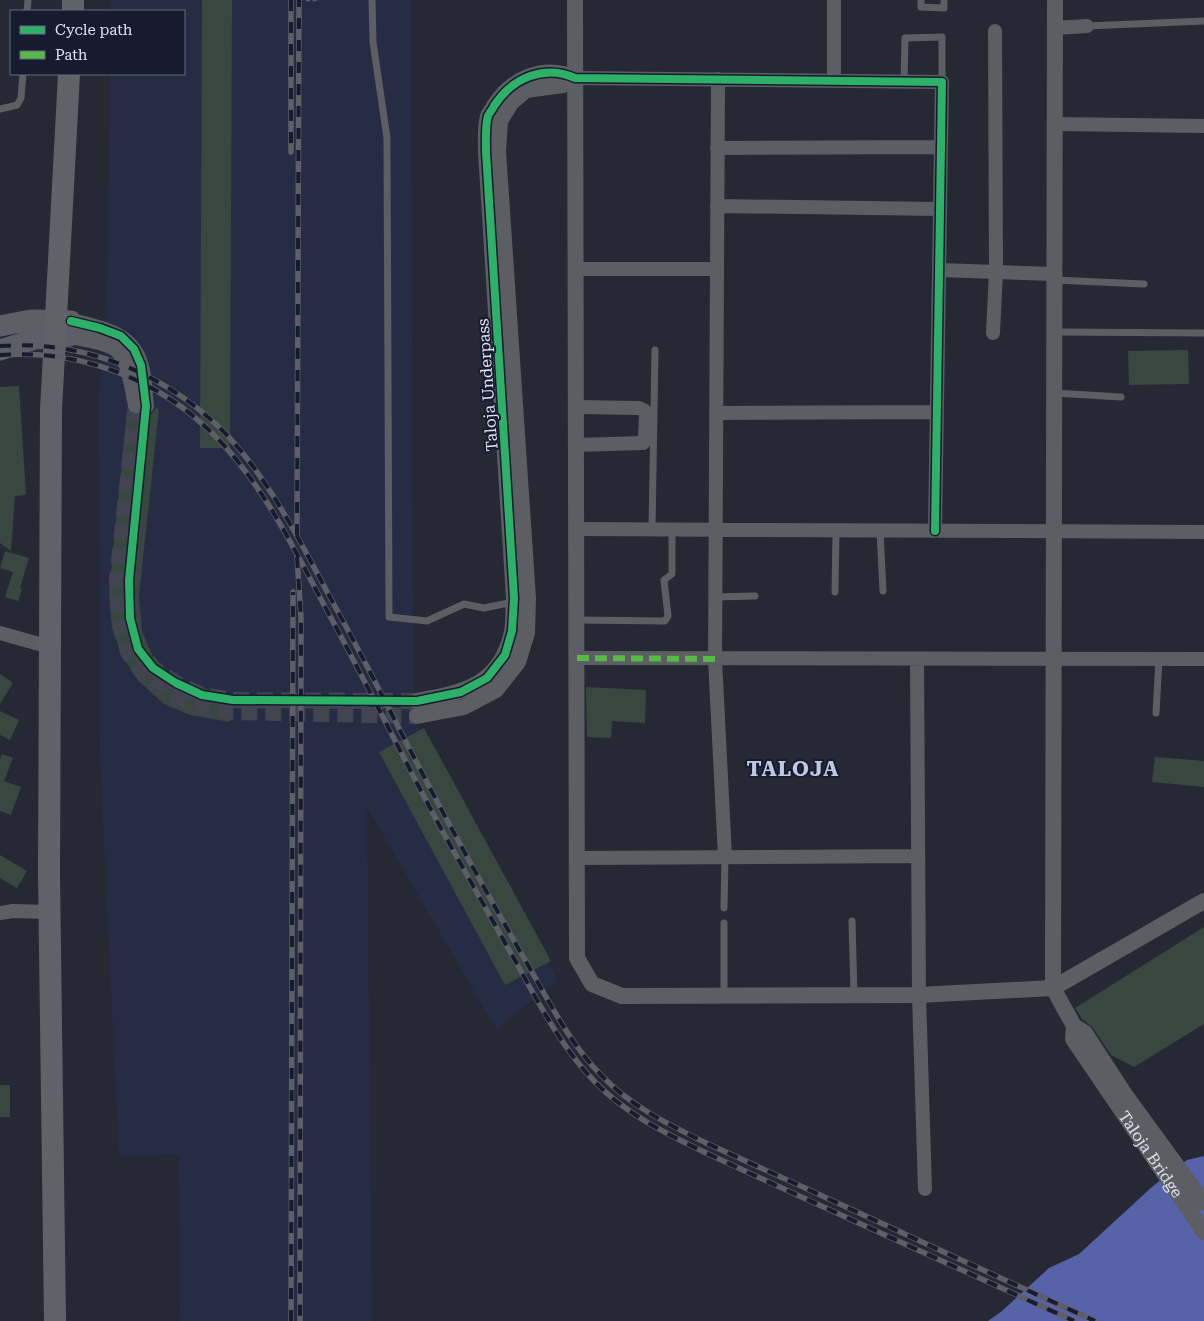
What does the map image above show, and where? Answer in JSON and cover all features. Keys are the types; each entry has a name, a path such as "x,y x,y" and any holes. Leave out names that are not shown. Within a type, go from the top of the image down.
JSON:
{"highway":[{"path":"69,75 63,328 66,420 64,874 70,1321"},
{"path":"55,1321 49,912 51,410 63,328 84,75"}],"main road":[{"path":"0,326 31,320 63,328"},
{"path":"0,350 63,328"}],"street":[{"path":"575,0 577,958 592,984 622,996 919,996 1053,988 1204,901"},
{"path":"834,0 834,81"},
{"path":"1055,0 1053,988 1074,1026 1085,1033 1121,1099"},
{"path":"1055,28 1087,26"},
{"path":"993,333 996,272 995,31"},
{"name":"Taloja Underpass","path":"563,72 575,78 563,85 526,90 511,103 500,121 498,151 528,598 527,633 518,662 496,690 464,706 417,708 461,692 487,678 505,655 512,631 513,602 486,152 488,117 502,94 522,78 545,73 563,72"},
{"path":"575,78 942,82 935,531"},
{"path":"718,80 715,659 725,857"},
{"path":"1055,124 1204,126"},
{"path":"718,148 941,147"},
{"path":"717,206 940,209"},
{"path":"576,269 717,269"},
{"path":"939,270 1054,277"},
{"path":"63,328 100,328 121,336 134,349 141,365 141,406"},
{"path":"576,407 639,408 645,411 646,414 645,439 643,443 576,445"},
{"path":"716,413 937,412"},
{"path":"576,529 1204,532"},
{"path":"0,633 50,647"},
{"path":"577,658 1204,659"},
{"path":"917,659 919,996 925,1189"},
{"path":"577,858 918,856"},
{"path":"0,913 13,911 49,912"},
{"name":"Taloja Bridge","path":"1121,1099 1204,1203"},
{"name":"Taloja Bridge","path":"1121,1099 1204,1232"}],"lane":[{"path":"372,0 373,42 387,138 389,617 427,621 464,604 484,608 513,602"},
{"path":"921,0 921,7 944,8 944,0"},
{"path":"1087,26 1204,21"},
{"path":"904,82 905,38 942,37 942,82"},
{"path":"0,109 17,105 21,98 23,75"},
{"path":"1054,277 1144,284"},
{"path":"1054,332 1204,333"},
{"path":"652,530 655,350"},
{"path":"1054,393 1121,397"},
{"path":"577,620 665,621 668,616 664,580 672,574 672,530"},
{"path":"834,592 836,530"},
{"path":"880,531 883,591"},
{"path":"716,597 755,596"},
{"path":"1156,713 1159,659"},
{"path":"724,908 725,857"},
{"path":"852,921 854,996"},
{"path":"724,923 724,996"}],"path":[{"path":"306,0 318,0"}],"shaded area":[{"path":"111,0 411,0 414,719 558,980 496,1029 367,807 372,1321 180,1321 179,1155 119,1156 100,760 99,395 107,293 110,75 185,75 185,10 110,10"}],"water":[{"path":"1204,1156 1204,1321 988,1321 1002,1311 1049,1268 1079,1254 1153,1186 1187,1160"}],"building":[{"path":"202,0 232,0 230,448 200,448"},
{"path":"1188,350 1189,384 1129,385 1128,351"},
{"path":"19,386 26,495 15,496 11,551 0,543 0,387"},
{"path":"156,408 159,409 139,596 142,631 152,655 171,675 191,685 232,695 233,712 230,722 190,715 164,704 143,685 123,658 112,629 109,594 127,410 133,414 147,416 152,414"},
{"path":"5,551 29,558 18,601 5,597 13,572 0,568"},
{"path":"0,674 13,683 0,704"},
{"path":"586,687 646,690 645,723 612,721 611,738 587,737"},
{"path":"0,711 19,720 10,740 0,735"},
{"path":"424,728 551,961 505,985 379,752"},
{"path":"2,754 13,758 4,781 21,787 11,815 0,811 0,760"},
{"path":"1155,757 1204,761 1204,787 1152,782"},
{"path":"0,855 27,871 17,888 0,878"},
{"path":"1204,927 1204,1024 1134,1067 1111,1055 1093,1028 1082,1019 1075,1008"},
{"path":"0,1085 10,1085 10,1117 0,1117"}],"tunnel":[{"path":"136,405 117,579 119,617 128,652 144,675 171,695 202,708 233,712 417,716"},
{"path":"134,523 129,595 135,637"},
{"path":"148,661 153,668 176,683 202,695 233,700 417,701"}],"railway":[{"path":"291,0 291,152"},
{"path":"297,535 299,0"},
{"path":"0,346 31,345 61,348 90,354 118,363 145,375 196,407 219,427 237,447 270,491 298,538 461,846 558,1017 589,1062 614,1087 651,1114 706,1143 1095,1321"},
{"path":"0,355 30,354 59,357 88,363 116,372 169,398 193,416 233,456 265,499 292,545 444,834 545,1015 568,1050 607,1093 646,1122 675,1138 1074,1321"},
{"path":"297,557 301,618 300,1321"},
{"path":"291,1321 293,592"}],"marked path":[{"path":"577,658 715,659"}],"cycle path":[{"path":"71,321 100,328 121,336 134,349 141,365 146,406 129,580 130,618 138,649 153,668 176,683 202,695 233,700 417,701 461,692 487,678 505,655 512,631 514,598 486,152 488,116 501,96 519,81 540,73 563,74 575,78 942,82 935,531"}],"district":[{"name":"TALOJA","path":"793,769"}]}
